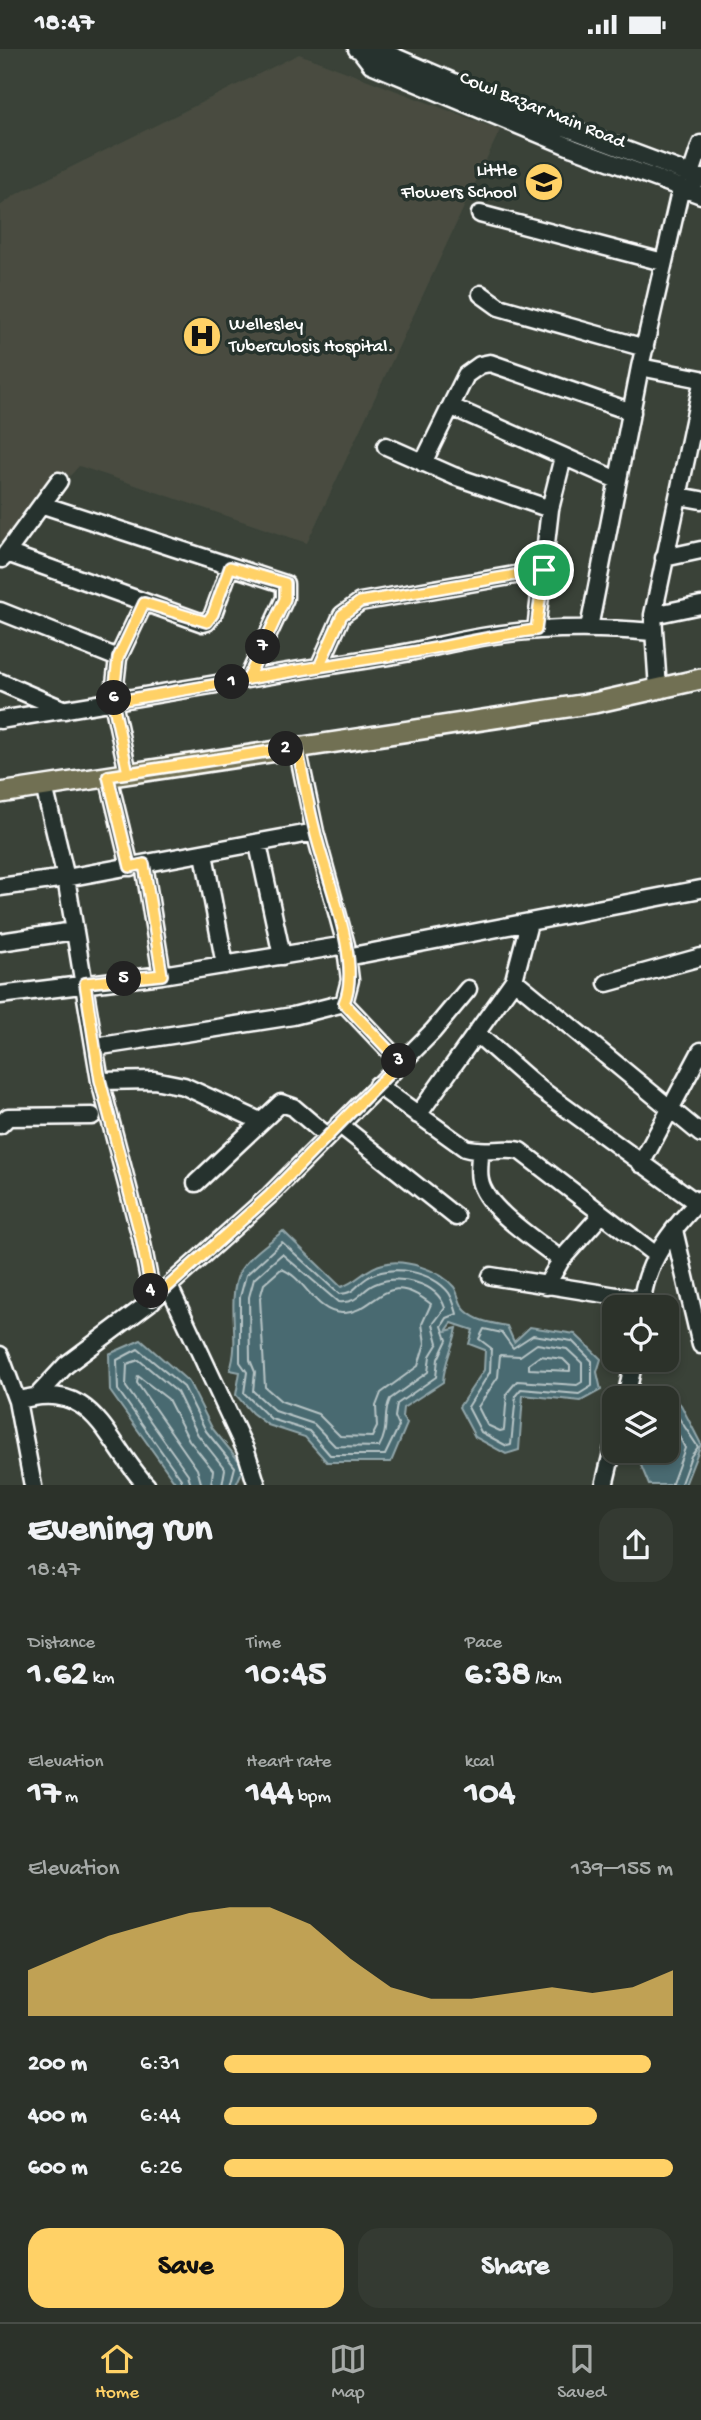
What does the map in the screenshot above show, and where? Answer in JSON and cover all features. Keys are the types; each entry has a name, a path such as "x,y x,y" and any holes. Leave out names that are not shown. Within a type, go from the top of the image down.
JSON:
{"main road":[{"path":"0,793 594,703 701,679"}],"street":[{"name":"Cowl Bazar Main Road","path":"359,50 394,52 519,110 691,180 701,195"},
{"name":"Cowl Bazar Main Road","path":"359,50 371,64 573,148 691,180"},
{"path":"589,628 617,479 663,263 701,144"},
{"path":"480,214 663,263"},
{"path":"481,294 499,307 645,348"},
{"path":"423,463 466,375 480,365 490,363 632,412"},
{"path":"640,367 701,379"},
{"path":"658,689 652,632 653,615 679,496 697,435 701,388"},
{"path":"452,407 617,479"},
{"path":"386,446 505,496 550,509"},
{"path":"536,630 550,509 563,457"},
{"path":"59,481 3,557 207,622 213,614 230,567"},
{"path":"679,496 701,500"},
{"path":"43,505 285,583 287,590 248,678"},
{"path":"664,558 701,550"},
{"path":"319,667 342,615 360,602 544,570"},
{"path":"128,773 113,702 118,658 144,603"},
{"path":"653,615 701,605"},
{"path":"0,611 118,658"},
{"path":"0,720 417,652 482,637 536,630 589,628 652,632"},
{"path":"0,682 65,710"},
{"path":"297,747 315,832 346,951 350,980 344,1003"},
{"path":"108,776 137,865 162,975"},
{"path":"44,786 66,878 100,1080 138,1225 153,1300"},
{"path":"0,887 204,854 315,832"},
{"path":"258,844 282,956"},
{"path":"204,854 225,965"},
{"path":"0,995 162,975 282,956 346,951 529,923 701,889"},
{"path":"418,1115 514,980 529,923"},
{"path":"0,942 75,931"},
{"path":"607,983 701,957"},
{"path":"514,980 701,1134"},
{"path":"17,1401 40,1393 66,1365 153,1300 270,1195 433,1031 468,989"},
{"path":"95,1047 293,1016 344,1003"},
{"path":"344,1003 400,1062"},
{"path":"476,1033 540,1089 641,1164 699,1201 656,1255 646,1277 643,1295"},
{"path":"641,1164 701,1051"},
{"path":"100,1080 154,1080 184,1086 260,1121"},
{"path":"377,1086 465,1148 480,1153 509,1149 520,1151 656,1255"},
{"path":"196,1183 276,1105 288,1104 327,1136"},
{"path":"3,1118 92,1116"},
{"path":"339,1124 456,1217"},
{"path":"480,1153 480,1180 484,1194 497,1209 561,1260"},
{"path":"546,1286 561,1260 601,1215"},
{"path":"674,1230 701,1345"},
{"path":"491,1276 602,1296"},
{"path":"169,1286 246,1451 257,1485"},
{"path":"0,1355 17,1401 33,1485"},
{"path":"40,1393 76,1400 93,1412 146,1485"},
{"path":"604,1485 609,1463"}],"shaded area":[{"name":"Wellesley Tuberculosis Hospital.","path":"299,54 500,130 307,543 79,466 69,477 55,471 0,545 0,206 15,195"}],"water":[{"path":"283,1231 341,1287 377,1266 392,1263 411,1264 440,1275 448,1281 466,1311 480,1320 507,1326 514,1342 530,1327 575,1334 601,1359 597,1372 601,1390 581,1401 523,1395 519,1450 506,1454 475,1437 459,1407 484,1370 485,1350 469,1344 473,1330 452,1323 446,1331 457,1328 443,1382 403,1408 402,1417 407,1424 391,1462 327,1462 305,1437 268,1425 252,1413 236,1395 240,1372 230,1370 234,1346 235,1285 239,1273 253,1256"},
{"path":"141,1340 189,1382 212,1428 244,1467 236,1485 177,1485 110,1391 109,1354"},
{"path":"679,1403 701,1444 685,1485 649,1485 640,1463 679,1463"}],"place":[{"name":"Little Flowers School","path":"544,182"},
{"name":"Wellesley Tuberculosis Hospital.","path":"202,336"}],"route":[{"path":"544,570 360,602 349,607 342,615 319,667 248,678 183,692 113,702 128,773 297,747 315,832 346,946 350,980 344,1003 400,1062 270,1195 153,1300 130,1191 100,1080 85,983 162,975 144,864 130,867 108,776 128,773 113,702 118,658 133,632 144,603 207,622 211,619 230,567 285,583 285,599 248,678 417,652 482,637 536,630 544,570"}]}
